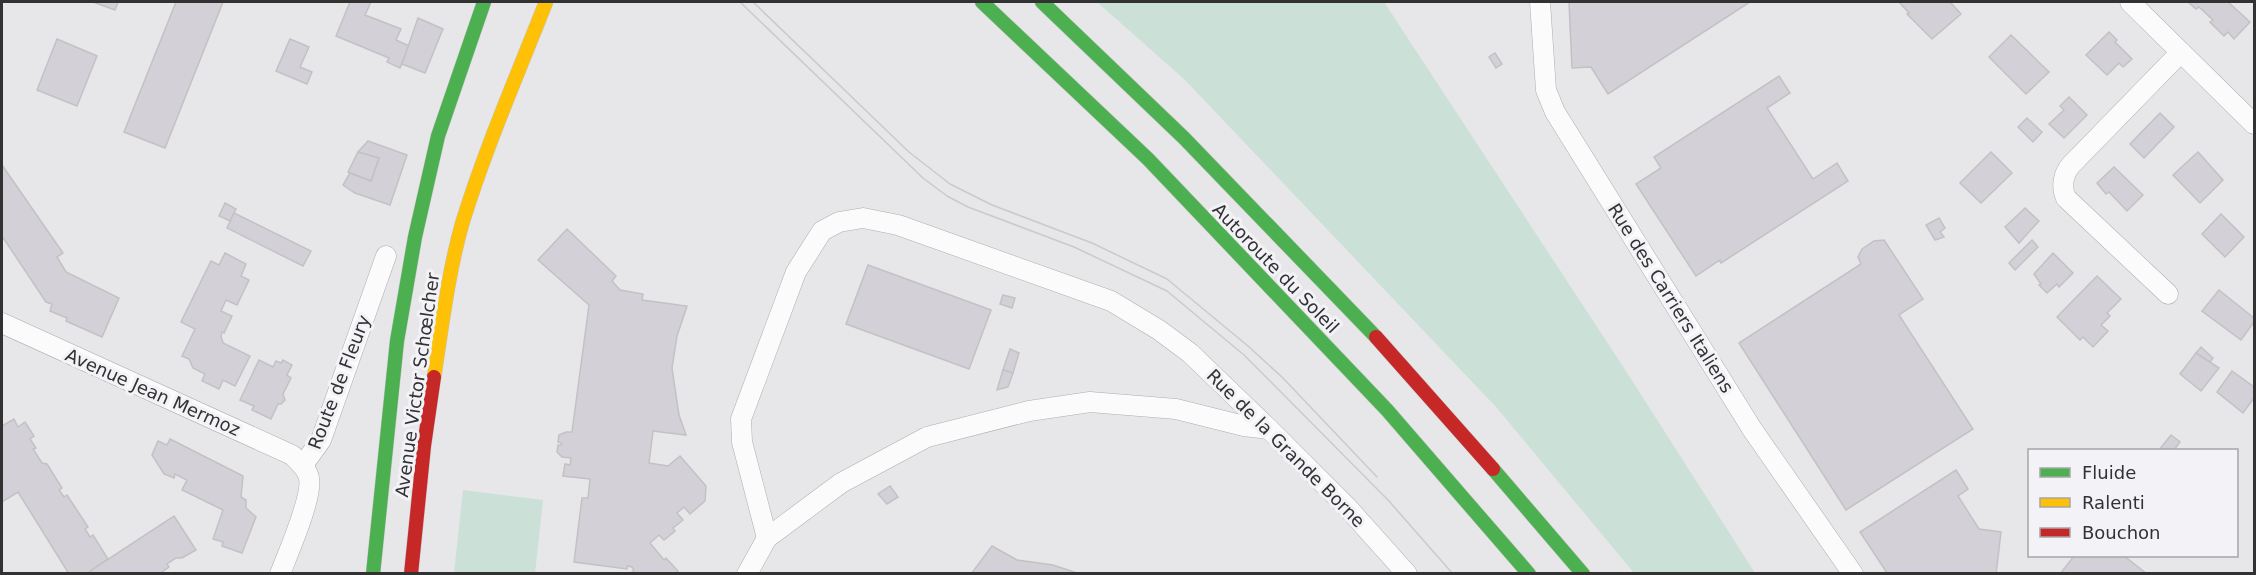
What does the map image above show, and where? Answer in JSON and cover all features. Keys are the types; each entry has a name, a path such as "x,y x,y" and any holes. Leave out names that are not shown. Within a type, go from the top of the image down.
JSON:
{"main road":[{"name":"Avenue Victor Schœlcher","path":"373,573 397,341 415,237 438,136 484,2"},
{"name":"Avenue Victor Schœlcher","path":"411,573 424,446 448,283 462,226 477,179 546,2"},
{"name":"Autoroute du Soleil","path":"982,2 1148,159 1387,410 1529,573"},
{"name":"Autoroute du Soleil","path":"1042,2 1118,72 1292,248 1420,386 1582,573"}],"street":[{"name":"Rue des Carriers Italiens","path":"1540,2 1546,90 1555,112 1752,429 1853,573"},
{"path":"2130,2 2254,124"},
{"path":"2168,294 2066,198 2063,188 2065,176 2071,165 2181,52"},
{"name":"Rue de la Grande Borne","path":"767,538 742,442 741,419 796,272 822,231 839,222 863,218 898,225 1111,301 1159,330 1190,353 1269,429 1347,507 1407,573"},
{"name":"Route de Fleury","path":"280,573 308,497 309,478 303,465 321,441 386,255"},
{"name":"Avenue Jean Mermoz","path":"2,323 292,455 303,465"},
{"path":"747,573 767,538 840,483 927,437 1029,411 1090,402 1176,409 1244,426 1269,429"}],"green space":[{"path":"1097,2 1384,2 1624,368 1755,573 1634,573 1497,408 1185,80"},
{"path":"463,490 543,500 535,573 454,573"}],"building":[{"path":"93,2 118,2 115,10"},
{"path":"176,2 223,2 165,148 124,132"},
{"path":"350,2 371,2 365,15 401,29 396,40 409,46 400,68 387,62 389,58 336,36"},
{"path":"1569,2 1750,2 1608,94 1591,67 1572,68"},
{"path":"1899,2 1950,2 1961,14 1932,39 1907,14 1909,13"},
{"path":"2188,2 2228,2 2250,22 2234,39 2228,32 2224,36 2210,22 2213,20 2199,7 2196,9"},
{"path":"418,18 443,29 425,73 402,64"},
{"path":"2109,32 2117,40 2115,42 2132,59 2123,67 2119,63 2107,75 2086,55"},
{"path":"2011,35 2049,72 2026,94 1989,57"},
{"path":"57,39 97,56 77,106 37,90"},
{"path":"290,39 309,47 300,67 312,72 307,84 276,71"},
{"path":"1495,53 1502,64 1496,68 1489,57"},
{"path":"1779,76 1790,93 1767,108 1813,179 1837,163 1848,181 1721,263 1720,260 1696,276 1636,184 1661,168 1654,157"},
{"path":"2069,97 2087,115 2064,138 2049,124 2064,110 2060,106"},
{"path":"2160,113 2174,127 2144,158 2130,144"},
{"path":"2027,118 2042,132 2033,142 2018,127"},
{"path":"368,141 407,155 390,205 355,193 343,185 350,173 371,181 379,158 358,152"},
{"path":"358,152 379,158 371,181 348,172"},
{"path":"1991,152 2012,173 1981,203 1960,183"},
{"path":"2198,152 2223,180 2200,203 2173,175"},
{"path":"2,165 63,253 57,257 66,272 119,298 102,337 50,311 52,304 46,302 2,236"},
{"path":"2114,167 2143,195 2127,211 2109,192 2106,194 2097,183"},
{"path":"225,203 236,209 230,221 219,216"},
{"path":"2025,208 2039,221 2019,243 2005,227"},
{"path":"234,213 311,251 303,266 227,228"},
{"path":"2221,214 2244,237 2225,257 2202,234"},
{"path":"1939,218 1945,228 1940,232 1944,237 1935,240 1926,225"},
{"path":"567,229 616,276 612,281 620,290 643,294 642,300 687,306 677,336 672,368 679,415 686,435 653,431 649,463 668,466 680,456 706,486 705,501 690,514 684,507 677,513 683,520 673,528 675,531 664,540 659,535 650,543 664,560 666,558 678,571 675,574 630,574 634,570 632,567 627,566 627,569 574,562 582,498 588,498 590,479 563,476 565,464 570,465 571,458 562,457 557,452 558,445 562,443 558,442 559,435 572,432 589,305 538,260"},
{"path":"1884,240 1923,299 1899,315 1973,429 1846,510 1739,343 1861,264 1858,257 1862,249 1874,241"},
{"path":"2032,240 2038,247 2015,270 2009,263"},
{"path":"225,253 246,264 241,276 249,280 237,305 226,300 221,311 232,316 221,336 223,343 250,356 235,386 223,380 219,389 202,381 205,374 193,368 189,359 182,356 195,329 181,322 211,261 219,265"},
{"path":"2053,253 2073,273 2059,287 2057,284 2047,293 2039,285 2041,284 2034,274"},
{"path":"868,265 991,310 969,369 846,324"},
{"path":"2097,276 2121,299 2107,313 2110,316 2101,325 2108,331 2093,347 2083,337 2080,340 2057,317"},
{"path":"2219,290 2254,318 2254,322 2241,340 2202,311"},
{"path":"1003,295 1015,298 1012,308 1000,304"},
{"path":"2201,347 2213,358 2209,363 2196,353"},
{"path":"1010,349 1019,353 1013,373 1003,370"},
{"path":"2196,353 2219,368 2201,391 2180,374"},
{"path":"259,360 273,367 276,361 281,363 283,360 292,365 287,375 291,378 283,394 285,400 278,404 271,419 252,410 254,406 240,400"},
{"path":"1003,370 1013,373 1008,387 997,390"},
{"path":"2232,371 2254,387 2254,398 2243,413 2217,392"},
{"path":"14,419 18,427 25,422 34,436 30,439 36,448 33,449 42,463 47,464 62,488 59,490 64,497 67,495 88,527 85,529 90,537 93,535 108,559 87,574 69,574 18,492 2,502 2,426"},
{"path":"2171,435 2180,442 2175,449 2160,449"},
{"path":"170,439 243,476 241,497 246,500 246,508 256,517 242,553 222,546 223,542 213,539 223,510 182,490 187,480 175,474 174,478 164,474 152,455 158,441 167,445"},
{"path":"1956,470 1968,489 1958,496 1979,529 2001,532 1996,574 1887,573 1860,532"},
{"path":"890,486 898,497 887,504 878,494"},
{"path":"174,516 196,550 182,558 176,558 159,574 91,574 90,571"},
{"path":"992,546 1017,560 1053,565 1080,574 971,574"},
{"path":"2073,557 2125,557 2147,574 2060,574"}],"tram line":[{"path":"740,2 923,178 947,196 968,207 1074,247 1167,291 1244,355 1388,500 1453,574"},
{"path":"753,2 909,152 950,184 992,205 1092,243 1167,279 1283,378 1377,477"}],"traffic: fast":[{"path":"373,574 397,341 415,237 438,136 484,2"},
{"path":"982,2 1148,159 1387,410 1529,574"},
{"path":"1042,2 1184,138 1376,337"},
{"path":"1493,469 1583,574"}],"traffic: slow":[{"path":"434,377 449,281 462,224 491,140 546,2"}],"traffic: jam":[{"path":"1376,337 1493,469"},
{"path":"411,574 424,446 434,377"}]}
